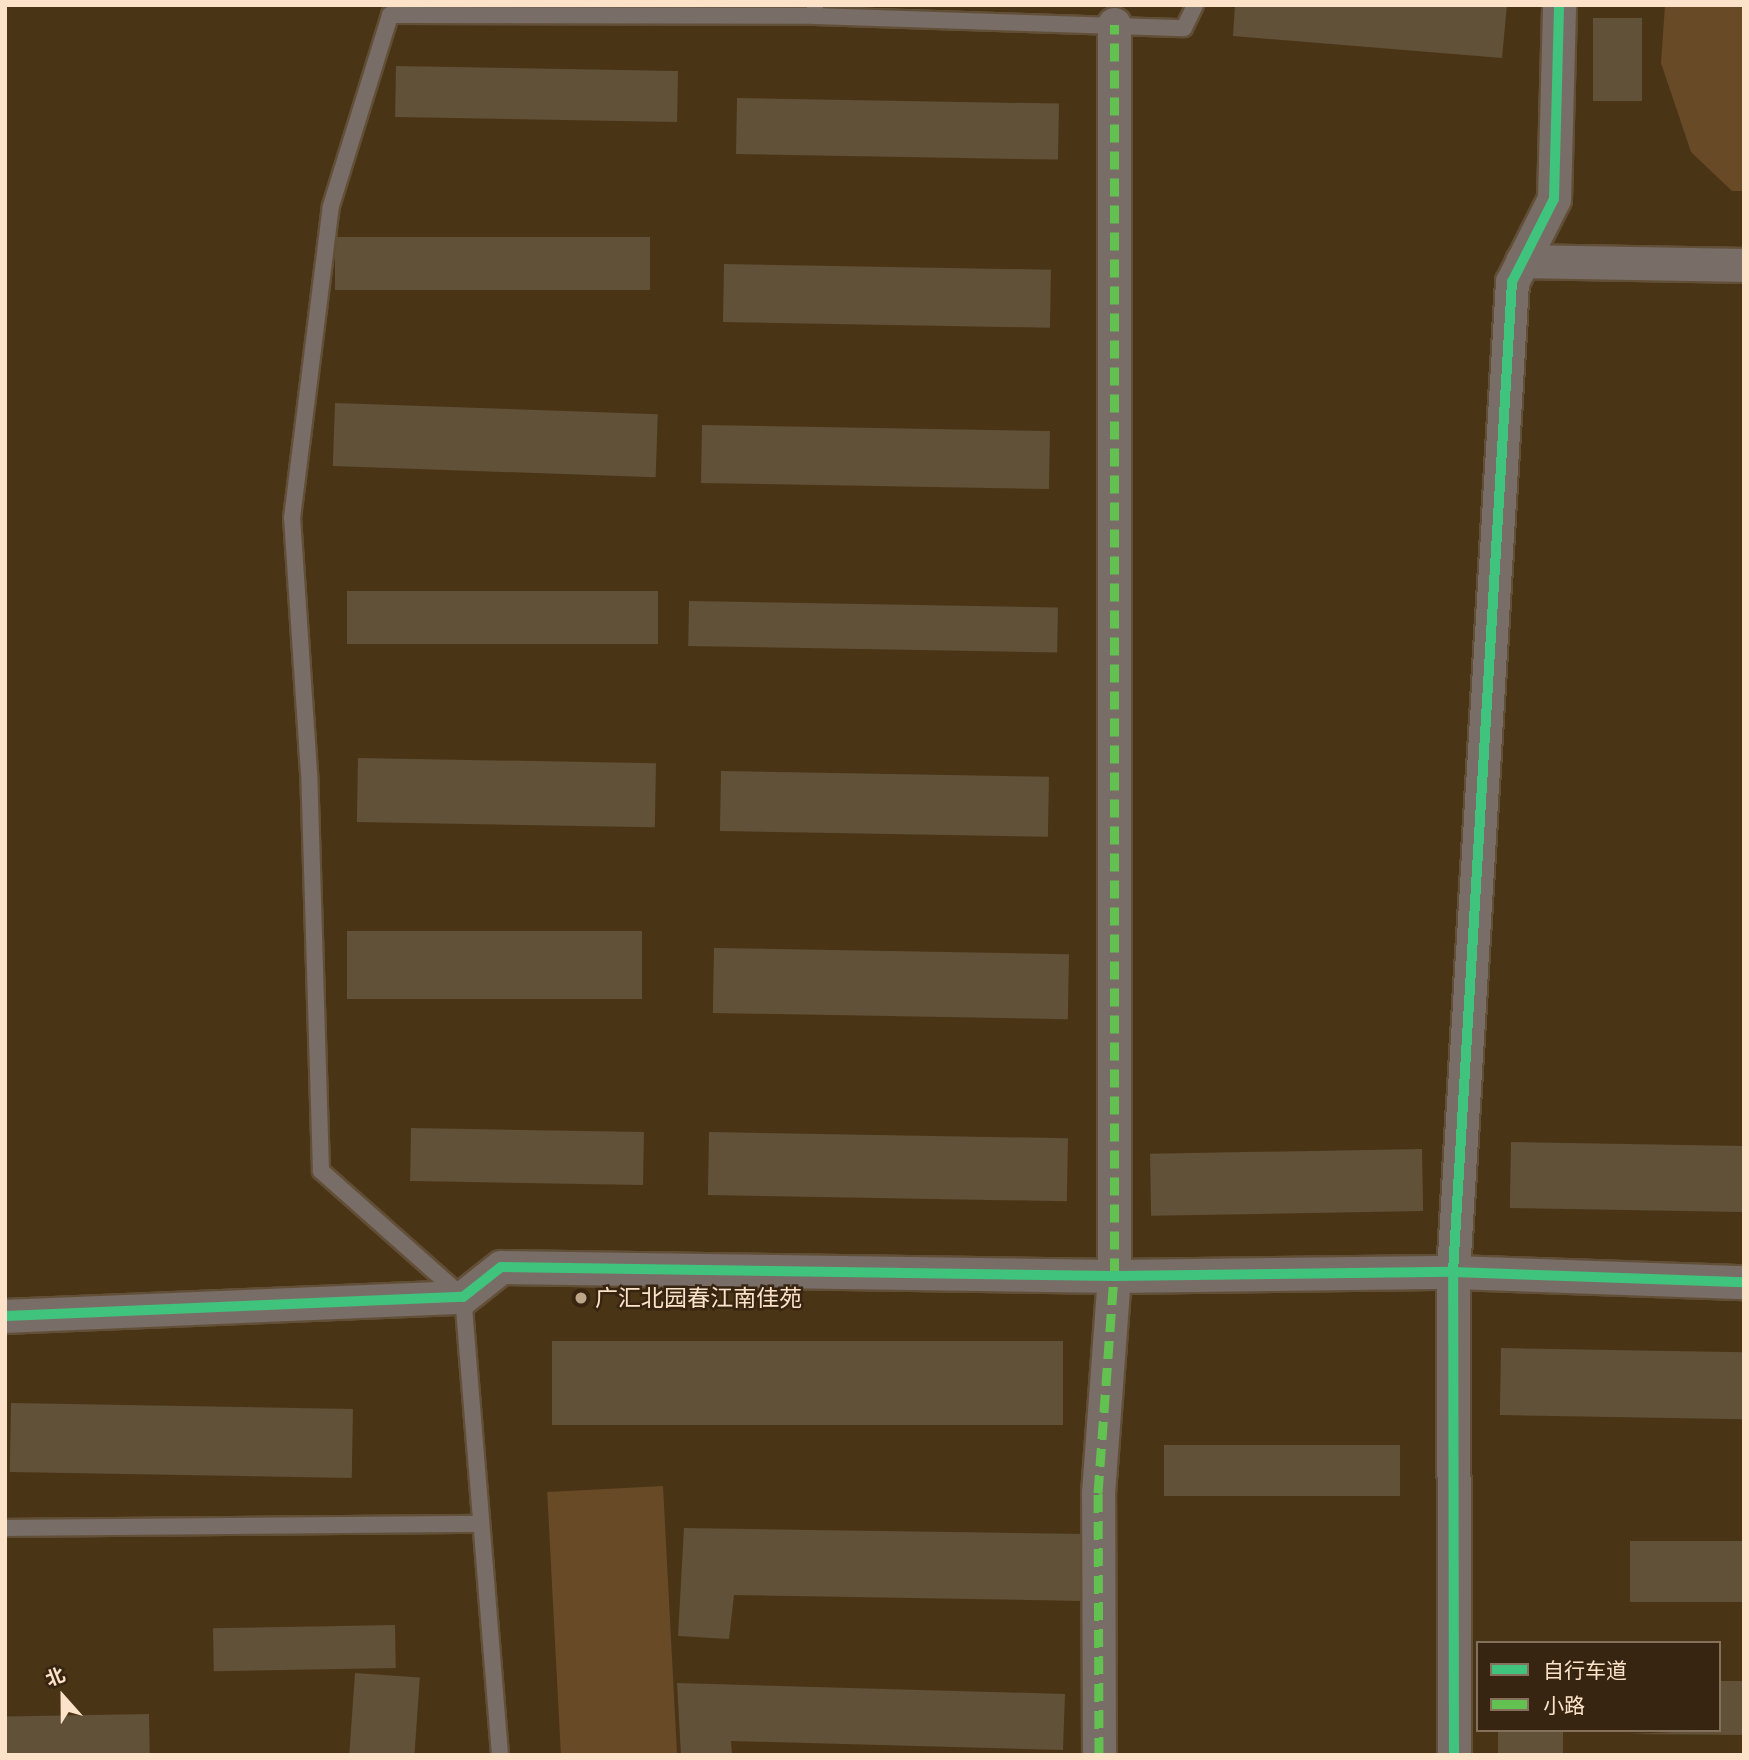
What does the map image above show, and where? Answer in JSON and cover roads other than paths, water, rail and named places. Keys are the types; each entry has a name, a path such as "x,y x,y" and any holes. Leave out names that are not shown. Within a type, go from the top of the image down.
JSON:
{"street":[{"path":"1454,1755 1453,1272 1512,282 1554,199 1559,5"},
{"path":"1098,1755 1098,1493 1114,1276 1114,24"},
{"path":"1522,261 1744,265"},
{"path":"5,1316 463,1297 501,1267 1114,1276 1453,1272 1744,1282"}],"lane":[{"path":"500,1755 479,1524 463,1297 321,1171 309,773 292,518 331,206 390,15 815,11 1184,28 1195,5"},
{"path":"5,1528 479,1524"}],"place":[{"name":"广汇北园春江南佳苑","path":"581,1298"}]}
